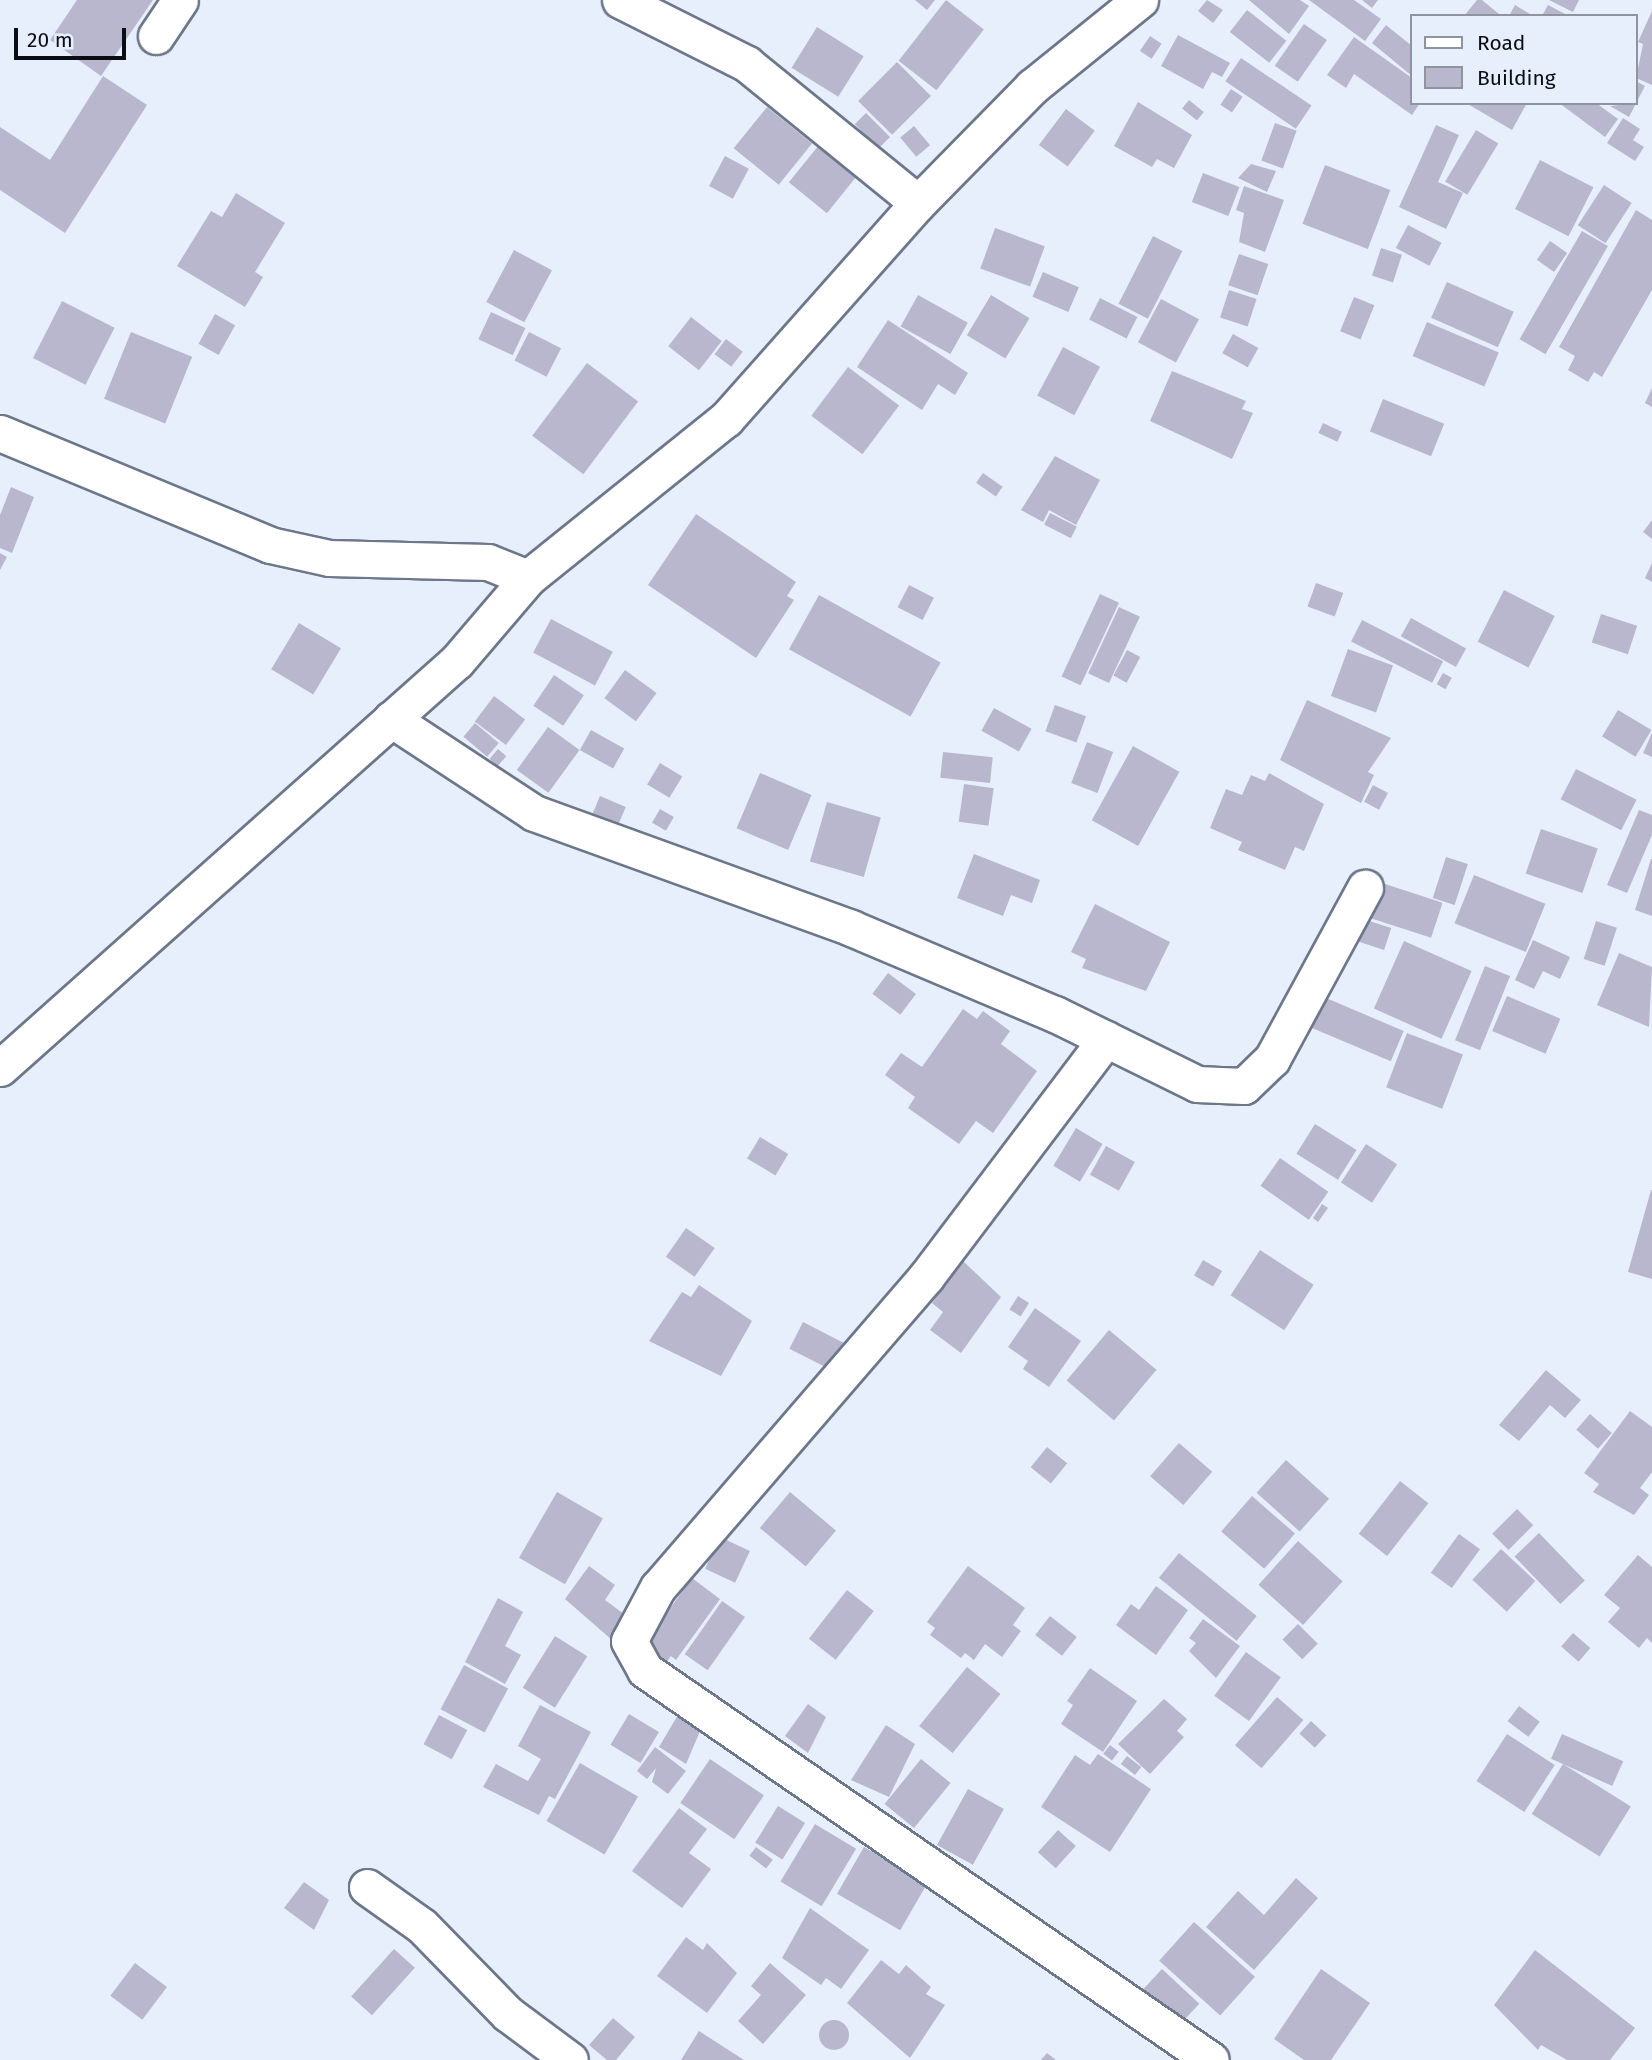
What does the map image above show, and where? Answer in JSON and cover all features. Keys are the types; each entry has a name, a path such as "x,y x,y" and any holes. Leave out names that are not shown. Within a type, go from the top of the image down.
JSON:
{"street":[{"path":"156,36 180,0"},
{"path":"620,0 747,64 918,203"},
{"path":"0,1068 457,661 528,578 726,419 918,203 1032,87 1140,0"},
{"path":"0,433 270,545 329,558 488,562 528,578"},
{"path":"391,719 534,813 851,928 1106,1039 1196,1084 1244,1086 1272,1059 1365,888"},
{"path":"1106,1039 926,1277 658,1587 629,1641 645,1670 1211,2060"},
{"path":"367,1887 422,1926 508,2014 569,2060"}],"building":[{"path":"77,0 153,0 101,76 50,40"},
{"path":"915,0 935,0 927,10"},
{"path":"946,0 984,30 936,90 899,61"},
{"path":"1207,0 1223,10 1213,23 1198,11"},
{"path":"1249,0 1300,0 1309,6 1289,34"},
{"path":"1309,0 1354,0 1381,19 1365,41"},
{"path":"1362,0 1378,0 1372,8"},
{"path":"1477,0 1482,0 1499,14 1466,14"},
{"path":"1549,0 1579,0 1573,12"},
{"path":"1515,5 1530,14 1510,14"},
{"path":"1548,5 1565,14 1543,14"},
{"path":"1247,10 1286,41 1269,63 1230,32"},
{"path":"1652,11 1652,85 1638,79 1643,44 1638,42"},
{"path":"1304,24 1327,40 1298,82 1275,66"},
{"path":"1386,25 1410,44 1410,74 1372,43"},
{"path":"817,27 864,56 838,97 792,68"},
{"path":"1178,35 1230,63 1222,77 1212,72 1203,89 1161,66"},
{"path":"1150,36 1162,44 1152,59 1140,51"},
{"path":"1354,37 1410,77 1410,105 1419,105 1412,115 1354,74 1346,88 1327,75"},
{"path":"1241,58 1311,106 1296,129 1225,81"},
{"path":"897,62 931,96 892,135 858,101"},
{"path":"103,76 147,105 65,233 0,190 0,127 50,160"},
{"path":"1638,82 1645,86 1638,100"},
{"path":"1231,89 1243,97 1232,113 1220,105"},
{"path":"1189,100 1204,112 1197,121 1182,109"},
{"path":"1138,102 1192,135 1174,168 1157,159 1152,167 1114,146"},
{"path":"1469,105 1526,105 1512,130"},
{"path":"1562,105 1599,105 1618,119 1605,137"},
{"path":"1619,105 1635,105 1629,117 1610,106"},
{"path":"767,107 812,144 779,185 734,148"},
{"path":"1066,109 1095,131 1068,167 1039,145"},
{"path":"866,113 890,137 879,148 855,124"},
{"path":"1623,118 1640,129 1633,140 1644,147 1635,161 1607,143"},
{"path":"1275,123 1297,131 1283,168 1261,161"},
{"path":"1436,125 1459,135 1438,182 1463,193 1446,229 1399,207"},
{"path":"914,126 930,145 916,157 900,138"},
{"path":"1476,130 1498,143 1467,195 1445,181"},
{"path":"819,145 857,176 827,213 789,182"},
{"path":"725,156 749,169 733,199 709,186"},
{"path":"1540,160 1593,187 1568,236 1515,209"},
{"path":"1251,164 1276,171 1267,192 1238,178"},
{"path":"1325,165 1390,190 1368,249 1302,224"},
{"path":"1203,173 1239,187 1228,216 1192,202"},
{"path":"1604,185 1632,203 1606,243 1578,225"},
{"path":"1244,186 1284,200 1265,252 1239,242 1244,213 1236,210"},
{"path":"236,193 285,223 255,272 263,277 245,307 177,266 211,211 222,217"},
{"path":"1636,210 1652,220 1652,290 1602,377 1594,372 1588,382 1568,370 1575,356 1559,347"},
{"path":"1408,225 1442,243 1429,266 1396,248"},
{"path":"995,228 1045,246 1030,287 980,268"},
{"path":"1582,231 1608,246 1545,354 1520,339"},
{"path":"1153,236 1182,251 1148,319 1118,304"},
{"path":"1550,241 1567,253 1554,272 1537,260"},
{"path":"1381,248 1402,255 1393,282 1372,276"},
{"path":"514,250 552,270 524,322 486,302"},
{"path":"1239,254 1268,264 1258,295 1228,285"},
{"path":"1043,272 1079,287 1068,312 1032,297"},
{"path":"1447,282 1514,312 1498,347 1431,318"},
{"path":"1229,290 1257,299 1248,327 1220,318"},
{"path":"918,295 968,323 950,354 901,326"},
{"path":"991,295 1030,318 1005,358 967,335"},
{"path":"1354,297 1374,305 1361,340 1340,331"},
{"path":"1100,298 1137,317 1127,338 1089,319"},
{"path":"1161,299 1199,319 1176,362 1138,342"},
{"path":"62,301 115,328 86,385 33,358"},
{"path":"491,312 525,328 513,355 478,339"},
{"path":"215,314 235,325 219,355 199,344"},
{"path":"691,317 722,341 699,370 668,346"},
{"path":"888,320 968,373 955,395 938,384 922,410 857,367"},
{"path":"1427,322 1499,352 1484,387 1413,356"},
{"path":"131,332 192,357 165,423 104,399"},
{"path":"529,332 561,348 547,377 514,361"},
{"path":"1233,334 1258,348 1248,367 1222,353"},
{"path":"726,339 743,352 731,367 715,354"},
{"path":"1063,347 1100,367 1074,415 1037,396"},
{"path":"587,363 638,402 583,474 532,436"},
{"path":"848,367 899,406 862,454 811,416"},
{"path":"1172,371 1246,401 1242,409 1253,413 1232,459 1150,421"},
{"path":"1652,388 1652,407 1645,403"},
{"path":"1383,399 1444,424 1431,456 1370,431"},
{"path":"1323,423 1342,432 1337,442 1318,433"},
{"path":"1055,456 1100,480 1076,525 1049,510 1043,522 1021,510"},
{"path":"983,473 1003,487 996,497 976,483"},
{"path":"11,487 34,497 12,553 0,548 0,515"},
{"path":"1050,513 1077,527 1071,538 1044,525"},
{"path":"696,514 796,582 787,596 794,600 756,658 648,585"},
{"path":"1652,520 1652,539 1643,532"},
{"path":"0,553 7,557 0,570"},
{"path":"1652,563 1652,582 1645,578"},
{"path":"1316,583 1343,593 1335,616 1307,606"},
{"path":"909,585 934,598 923,620 898,607"},
{"path":"1504,590 1555,616 1528,668 1478,642"},
{"path":"1100,594 1119,603 1081,685 1062,676"},
{"path":"819,595 941,662 911,717 789,649"},
{"path":"1119,607 1140,617 1109,683 1088,673"},
{"path":"1601,614 1637,626 1628,654 1592,643"},
{"path":"1411,618 1466,649 1456,667 1401,636"},
{"path":"551,619 613,652 595,685 533,653"},
{"path":"1362,620 1443,661 1432,683 1351,641"},
{"path":"299,623 341,648 313,695 271,669"},
{"path":"1348,649 1393,665 1376,712 1331,696"},
{"path":"1127,650 1140,657 1127,683 1113,676"},
{"path":"625,670 657,693 636,721 604,698"},
{"path":"1443,673 1452,678 1445,689 1437,684"},
{"path":"554,675 584,695 563,726 533,706"},
{"path":"494,696 525,719 506,745 475,722"},
{"path":"1307,700 1391,738 1368,772 1374,775 1361,803 1280,760"},
{"path":"1055,705 1086,716 1076,743 1045,731"},
{"path":"994,708 1032,729 1019,752 981,731"},
{"path":"1618,710 1651,730 1635,757 1602,737"},
{"path":"475,723 499,743 487,757 463,737"},
{"path":"548,727 580,750 548,793 517,770"},
{"path":"591,730 624,748 613,769 580,750"},
{"path":"1652,733 1652,757 1643,753"},
{"path":"1087,742 1113,752 1097,793 1071,783"},
{"path":"1133,746 1179,772 1138,846 1092,820"},
{"path":"498,749 506,756 498,766 489,759"},
{"path":"943,752 993,757 990,783 940,778"},
{"path":"660,763 682,776 669,798 647,784"},
{"path":"1576,769 1637,800 1621,830 1561,799"},
{"path":"760,773 812,795 788,850 737,828"},
{"path":"1269,773 1324,804 1304,851 1295,847 1285,870 1238,850 1242,842 1210,828 1226,789 1242,795 1251,775 1265,781"},
{"path":"964,784 994,788 988,826 959,822"},
{"path":"1373,785 1388,793 1379,810 1364,802"},
{"path":"600,796 626,807 617,827 591,816"},
{"path":"827,802 881,817 864,877 810,862"},
{"path":"660,809 674,817 666,831 652,823"},
{"path":"1639,810 1652,815 1652,835 1627,893 1607,885"},
{"path":"1541,829 1598,849 1582,893 1526,873"},
{"path":"974,854 1040,880 1032,903 1011,895 1003,916 957,898"},
{"path":"1446,857 1468,864 1455,905 1433,898"},
{"path":"1652,859 1652,916 1635,910"},
{"path":"1474,875 1545,904 1526,952 1455,923"},
{"path":"1376,881 1443,903 1431,938 1365,916"},
{"path":"1095,904 1170,942 1146,991 1082,968 1086,959 1071,952"},
{"path":"1357,917 1391,928 1384,950 1350,939"},
{"path":"1596,921 1617,928 1605,966 1584,959"},
{"path":"1533,940 1570,957 1560,979 1543,971 1534,989 1515,980"},
{"path":"1404,941 1472,971 1442,1039 1374,1009"},
{"path":"1619,953 1652,967 1649,1027 1597,1005"},
{"path":"1485,966 1510,976 1480,1050 1455,1040"},
{"path":"888,973 916,994 900,1015 872,994"},
{"path":"1319,995 1404,1031 1391,1061 1306,1025"},
{"path":"1507,996 1560,1019 1546,1054 1492,1031"},
{"path":"963,1009 977,1019 983,1011 1010,1031 1001,1044 1037,1071 993,1133 976,1121 959,1144 908,1108 915,1097 885,1075 901,1053 922,1067"},
{"path":"1407,1033 1463,1055 1442,1109 1386,1087"},
{"path":"1315,1124 1357,1150 1338,1180 1296,1154"},
{"path":"1076,1128 1103,1144 1080,1182 1053,1166"},
{"path":"760,1137 788,1154 775,1175 747,1158"},
{"path":"1366,1144 1397,1164 1372,1203 1341,1183"},
{"path":"1106,1146 1135,1162 1119,1191 1090,1175"},
{"path":"1280,1158 1328,1192 1309,1220 1260,1186"},
{"path":"1652,1190 1652,1279 1628,1272"},
{"path":"1322,1204 1328,1208 1318,1222 1313,1218"},
{"path":"686,1228 715,1248 695,1277 666,1257"},
{"path":"1260,1250 1314,1285 1284,1330 1231,1295"},
{"path":"1203,1260 1222,1271 1213,1287 1194,1276"},
{"path":"963,1261 1001,1297 961,1353 930,1330 943,1312 932,1303"},
{"path":"699,1285 752,1321 721,1376 649,1341 682,1292 691,1297"},
{"path":"1018,1296 1029,1303 1021,1316 1010,1310"},
{"path":"1035,1308 1081,1341 1049,1387 1023,1369 1028,1361 1008,1347"},
{"path":"803,1322 844,1343 830,1370 789,1349"},
{"path":"1109,1330 1156,1370 1114,1420 1067,1381"},
{"path":"1546,1370 1581,1400 1565,1418 1550,1405 1519,1441 1499,1425"},
{"path":"1630,1411 1652,1427 1652,1472 1640,1488 1649,1495 1634,1515 1593,1492 1599,1484 1584,1473"},
{"path":"1590,1414 1612,1433 1598,1449 1576,1430"},
{"path":"1179,1443 1212,1472 1183,1505 1150,1476"},
{"path":"1047,1447 1067,1463 1051,1484 1031,1467"},
{"path":"1286,1460 1329,1499 1300,1532 1257,1493"},
{"path":"1400,1481 1428,1503 1387,1556 1359,1534"},
{"path":"557,1492 603,1518 565,1584 519,1558"},
{"path":"790,1492 836,1531 806,1567 760,1528"},
{"path":"1252,1496 1295,1533 1264,1569 1221,1531"},
{"path":"1517,1509 1533,1525 1509,1550 1492,1534"},
{"path":"1539,1533 1585,1580 1560,1604 1515,1557"},
{"path":"1459,1534 1480,1549 1452,1588 1431,1573"},
{"path":"720,1537 750,1551 735,1583 705,1569"},
{"path":"1298,1541 1343,1581 1303,1625 1259,1585"},
{"path":"1501,1549 1535,1581 1507,1612 1472,1580"},
{"path":"1179,1553 1257,1616 1237,1641 1159,1578"},
{"path":"1638,1555 1652,1567 1652,1643 1647,1638 1639,1648 1608,1622 1620,1608 1604,1595"},
{"path":"589,1566 615,1585 605,1600 628,1617 612,1640 565,1599"},
{"path":"968,1566 1025,1608 1013,1625 1021,1631 1002,1657 985,1644 974,1660 965,1653 961,1658 930,1635 935,1628 927,1622"},
{"path":"692,1578 720,1599 676,1660 671,1656 665,1664 642,1647"},
{"path":"1156,1586 1188,1610 1156,1655 1116,1625 1131,1604 1139,1610"},
{"path":"847,1590 874,1611 836,1660 809,1639"},
{"path":"498,1598 523,1612 505,1646 521,1655 505,1684 465,1662"},
{"path":"722,1601 745,1617 708,1670 685,1654"},
{"path":"1050,1616 1077,1637 1062,1656 1035,1635"},
{"path":"1203,1619 1240,1646 1216,1678 1189,1651 1196,1643 1189,1638"},
{"path":"1298,1624 1318,1644 1302,1659 1282,1640"},
{"path":"1573,1633 1590,1648 1579,1662 1561,1647"},
{"path":"555,1636 587,1656 555,1708 523,1688"},
{"path":"1246,1652 1281,1677 1249,1721 1214,1696"},
{"path":"464,1665 508,1688 485,1733 441,1709"},
{"path":"967,1667 1000,1694 953,1753 919,1726"},
{"path":"1090,1668 1137,1701 1103,1752 1061,1724 1073,1705 1067,1701"},
{"path":"1277,1697 1303,1720 1261,1768 1235,1745"},
{"path":"1164,1699 1187,1719 1177,1731 1184,1737 1150,1774 1118,1744"},
{"path":"808,1704 826,1717 808,1753 785,1736"},
{"path":"540,1705 591,1732 555,1799 549,1796 539,1815 483,1787 496,1764 528,1781 541,1759 518,1746"},
{"path":"1519,1706 1540,1722 1528,1737 1508,1721"},
{"path":"682,1708 704,1722 686,1764 659,1747"},
{"path":"629,1714 659,1732 640,1763 610,1745"},
{"path":"439,1715 467,1730 452,1759 424,1744"},
{"path":"1311,1721 1326,1735 1315,1748 1299,1733"},
{"path":"886,1725 915,1744 889,1797 851,1780"},
{"path":"1507,1734 1555,1765 1524,1812 1477,1781"},
{"path":"1562,1734 1623,1761 1612,1786 1551,1759"},
{"path":"1110,1745 1119,1752 1112,1760 1103,1754"},
{"path":"655,1747 686,1771 668,1794 652,1782 656,1768 647,1779 637,1771"},
{"path":"1098,1754 1151,1789 1110,1852 1041,1807 1075,1755 1090,1765"},
{"path":"1127,1756 1141,1767 1135,1775 1121,1764"},
{"path":"710,1759 764,1795 734,1839 680,1803"},
{"path":"921,1759 951,1783 914,1828 884,1804"},
{"path":"580,1763 638,1796 605,1855 546,1821"},
{"path":"1563,1764 1631,1806 1600,1856 1532,1814"},
{"path":"968,1789 1004,1809 973,1865 937,1845"},
{"path":"778,1806 805,1823 782,1859 755,1842"},
{"path":"679,1808 707,1829 689,1853 711,1869 682,1908 632,1871"},
{"path":"815,1824 856,1849 822,1906 780,1881"},
{"path":"1058,1830 1076,1846 1056,1868 1038,1852"},
{"path":"756,1847 773,1860 766,1868 749,1856"},
{"path":"864,1847 927,1883 900,1930 837,1894"},
{"path":"1296,1878 1318,1898 1254,1970 1206,1927 1238,1891 1264,1915"},
{"path":"304,1882 329,1900 314,1930 284,1908"},
{"path":"810,1908 869,1950 841,1989 826,1978 821,1985 782,1958"},
{"path":"1194,1922 1255,1977 1220,2016 1159,1961"},
{"path":"686,1937 703,1950 707,1943 737,1973 707,2013 657,1976"},
{"path":"394,1949 415,1968 372,2015 351,1997"},
{"path":"1535,1950 1635,2028 1610,2060 1567,2060 1541,2045 1538,2050 1494,2005"},
{"path":"881,1960 899,1974 906,1965 931,1987 926,1994 945,2005 910,2058 847,2003"},
{"path":"135,1963 167,1987 142,2020 110,1996"},
{"path":"770,1963 806,1995 763,2044 738,2021 761,1995 751,1986"},
{"path":"1162,1969 1199,2004 1179,2026 1142,1991"},
{"path":"1321,1969 1370,2003 1331,2060 1304,2060 1274,2039"},
{"path":"613,2018 635,2037 616,2060 607,2060 589,2045"},
{"path":"834,2020 840,2021 848,2029 848,2041 840,2049 834,2050 828,2049 820,2041 819,2035 820,2029 828,2021"},
{"path":"699,2031 744,2060 681,2060"},
{"path":"1047,2053 1056,2060 1041,2060"}]}
